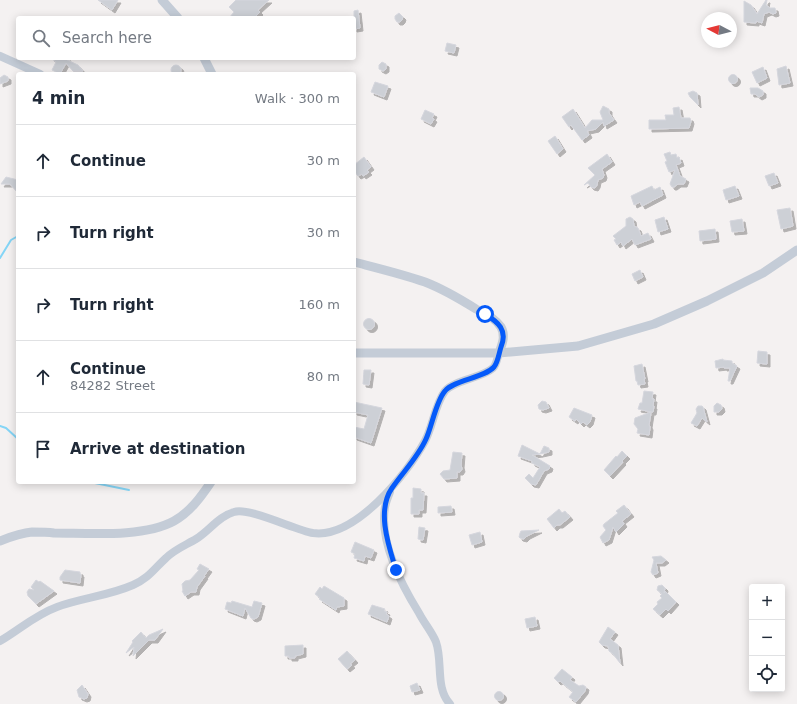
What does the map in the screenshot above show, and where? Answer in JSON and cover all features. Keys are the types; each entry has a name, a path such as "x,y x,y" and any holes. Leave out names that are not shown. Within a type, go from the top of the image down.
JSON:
{"street":[{"path":"162,0 176,16"},
{"path":"0,56 36,72"},
{"path":"205,60 211,72"},
{"path":"356,353 499,353 578,346 654,324 707,301 756,276 797,250"},
{"path":"356,263 424,282 452,295 495,320 501,326 504,335 518,351"},
{"path":"0,641 42,613 59,606 106,595 133,585 151,574 175,550 197,538 224,517 235,511 250,513 314,533 334,532 367,512 390,490 407,470 426,440 445,390 493,368 503,342 504,335"},
{"path":"0,541 32,532 126,532 144,531 159,527 174,521 188,510 200,499 210,484"},
{"path":"390,490 385,506 384,517 386,538 398,577 437,644 441,666 442,693 450,704"}],"building":[{"path":"98,0 118,0 112,10"},
{"path":"236,0 269,0 258,10 260,12 256,16 231,16 234,12 229,7"},
{"path":"766,0 766,5 770,8 775,8 776,13 773,14 769,12 764,14 762,23 756,21 756,23 744,22 744,1 751,5 757,14"},
{"path":"358,10 360,28 356,29 356,16 354,16 354,11"},
{"path":"399,13 403,17 400,22 397,22 395,16"},
{"path":"447,43 456,45 454,53 445,51"},
{"path":"54,60 67,60 78,65 83,71 73,71 66,63 61,72 56,72 52,70 56,62"},
{"path":"382,62 386,64 386,69 383,71 379,69 379,65"},
{"path":"176,65 180,68 180,72 172,72 171,70"},
{"path":"786,66 790,83 779,85 777,69"},
{"path":"763,67 767,78 757,83 752,72"},
{"path":"733,74 738,79 733,84 728,79"},
{"path":"4,75 8,77 8,81 0,84 0,78"},
{"path":"375,82 388,86 384,97 371,92"},
{"path":"750,88 758,88 763,91 763,95 759,97 755,94 751,94"},
{"path":"693,91 697,93 698,105 688,93"},
{"path":"603,106 609,109 609,113 614,120 604,126 603,122 596,129 587,131 589,135 582,140 571,125 569,127 562,117 573,109 585,128 592,120 603,120 600,112"},
{"path":"679,107 681,118 690,118 691,121 689,128 649,129 649,120 666,120 665,115 674,115 673,108"},
{"path":"425,110 434,114 432,118 434,119 431,124 421,119"},
{"path":"555,136 563,149 557,154 548,141"},
{"path":"670,152 671,155 676,154 677,158 679,157 681,163 676,165 680,176 686,179 684,184 678,184 674,187 670,184 675,170 669,172 664,154"},
{"path":"607,154 612,162 602,169 604,175 603,178 598,180 595,188 591,187 588,183 584,185 595,175 588,168"},
{"path":"364,157 371,167 367,170 369,172 363,176 362,174 358,176 356,174 356,163"},
{"path":"774,173 778,183 769,186 765,176"},
{"path":"6,177 16,180 16,191 10,184 1,184"},
{"path":"652,186 654,190 660,187 663,195 642,206 640,202 634,205 631,196"},
{"path":"735,186 739,196 726,200 723,190"},
{"path":"790,208 793,226 781,229 777,210"},
{"path":"630,217 633,219 634,226 638,228 641,236 648,233 651,239 635,245 632,239 623,246 621,242 617,245 614,240 616,239 613,236 626,226 626,219"},
{"path":"664,217 668,229 658,232 655,220"},
{"path":"742,219 744,231 732,232 730,221"},
{"path":"715,229 716,239 700,241 699,231"},
{"path":"640,270 643,277 635,281 632,274"},
{"path":"369,318 373,320 375,324 373,328 369,330 365,328 363,324 365,320"},
{"path":"758,351 767,352 767,364 757,363"},
{"path":"723,359 732,361 732,363 737,366 730,381 728,381 730,368 716,368 715,361"},
{"path":"642,364 645,384 638,385 634,366"},
{"path":"364,370 371,370 369,385 363,384"},
{"path":"644,391 653,392 653,412 638,409 640,403 642,403"},
{"path":"542,401 546,402 549,408 543,410 539,409 538,405"},
{"path":"356,402 382,408 371,443 356,438 356,427 364,429 368,415 356,412"},
{"path":"717,403 721,405 722,409 719,412 714,412 714,406"},
{"path":"698,406 703,407 707,422 702,418 697,426 691,423 697,413 696,409"},
{"path":"574,408 592,415 590,422 587,425 583,422 581,424 576,419 575,421 569,417"},
{"path":"651,412 649,435 637,433 638,429 634,424 635,418"},
{"path":"522,445 540,454 532,455 550,466 549,469 544,471 536,485 531,484 525,478 529,474 533,478 540,467 532,463 532,461 518,456"},
{"path":"544,446 549,448 549,452 540,454"},
{"path":"622,451 627,456 610,476 604,470"},
{"path":"453,452 462,453 462,469 460,472 457,472 457,478 444,479 440,474 443,471 450,470"},
{"path":"413,488 421,489 421,493 424,493 423,510 419,510 419,514 411,514 411,498 413,498"},
{"path":"624,505 631,514 622,521 624,524 616,532 613,527 609,540 603,543 600,537 606,530 603,526 604,524 618,513 616,511"},
{"path":"451,506 452,512 438,513 438,507"},
{"path":"559,509 562,513 565,511 570,517 554,528 547,519"},
{"path":"419,527 425,528 423,540 418,539"},
{"path":"539,530 524,539 519,537 521,531"},
{"path":"480,532 482,542 472,545 469,535"},
{"path":"355,542 374,550 371,558 365,556 364,561 354,558 355,554 351,552"},
{"path":"661,556 666,560 662,563 656,563 658,573 653,575 651,572 654,560 652,557"},
{"path":"200,564 209,569 197,587 196,592 191,592 185,596 182,591 182,584 185,581 190,580 199,570 197,569"},
{"path":"65,570 80,572 80,583 60,580 60,577"},
{"path":"36,580 39,582 40,581 54,591 36,604 28,596 27,592 29,589 34,590 31,587"},
{"path":"662,585 665,588 664,593 665,591 676,602 668,611 666,609 660,615 653,609 658,604 657,602 662,598 660,596 662,594 657,590 658,586"},
{"path":"324,586 344,598 344,606 337,607 336,610 319,599 320,598 315,594 320,587 322,589"},
{"path":"232,601 252,607 254,601 262,603 258,617 254,619 251,618 245,608 243,616 225,609 227,602 231,603"},
{"path":"372,605 385,609 384,611 387,612 386,614 389,616 387,622 368,614"},
{"path":"535,617 537,626 527,628 525,619"},
{"path":"608,627 615,632 610,639 618,645 620,663 609,651 608,646 602,645 599,642"},
{"path":"163,629 155,640 149,640 133,656 134,647 126,653 133,642 132,641 141,632 146,638 149,635"},
{"path":"303,645 303,654 295,656 295,658 285,656 285,646"},
{"path":"347,651 355,660 347,669 338,659"},
{"path":"562,669 572,677 570,680 579,686 583,685 586,687 585,691 576,702 569,697 573,692 554,678"},
{"path":"417,683 420,690 412,692 410,686"},
{"path":"82,685 88,694 87,698 84,699 79,697 77,690"},
{"path":"499,691 504,696 499,701 494,696"}],"waterway":[{"path":"0,258 11,240 16,237"},
{"path":"0,426 6,428 16,437"},
{"path":"100,484 129,490"}],"route":[{"path":"396,570 386,538 384,517 385,506 390,490 407,470 426,440 445,390 458,383 478,376 493,368 496,363 504,335 501,326 485,314"}]}
